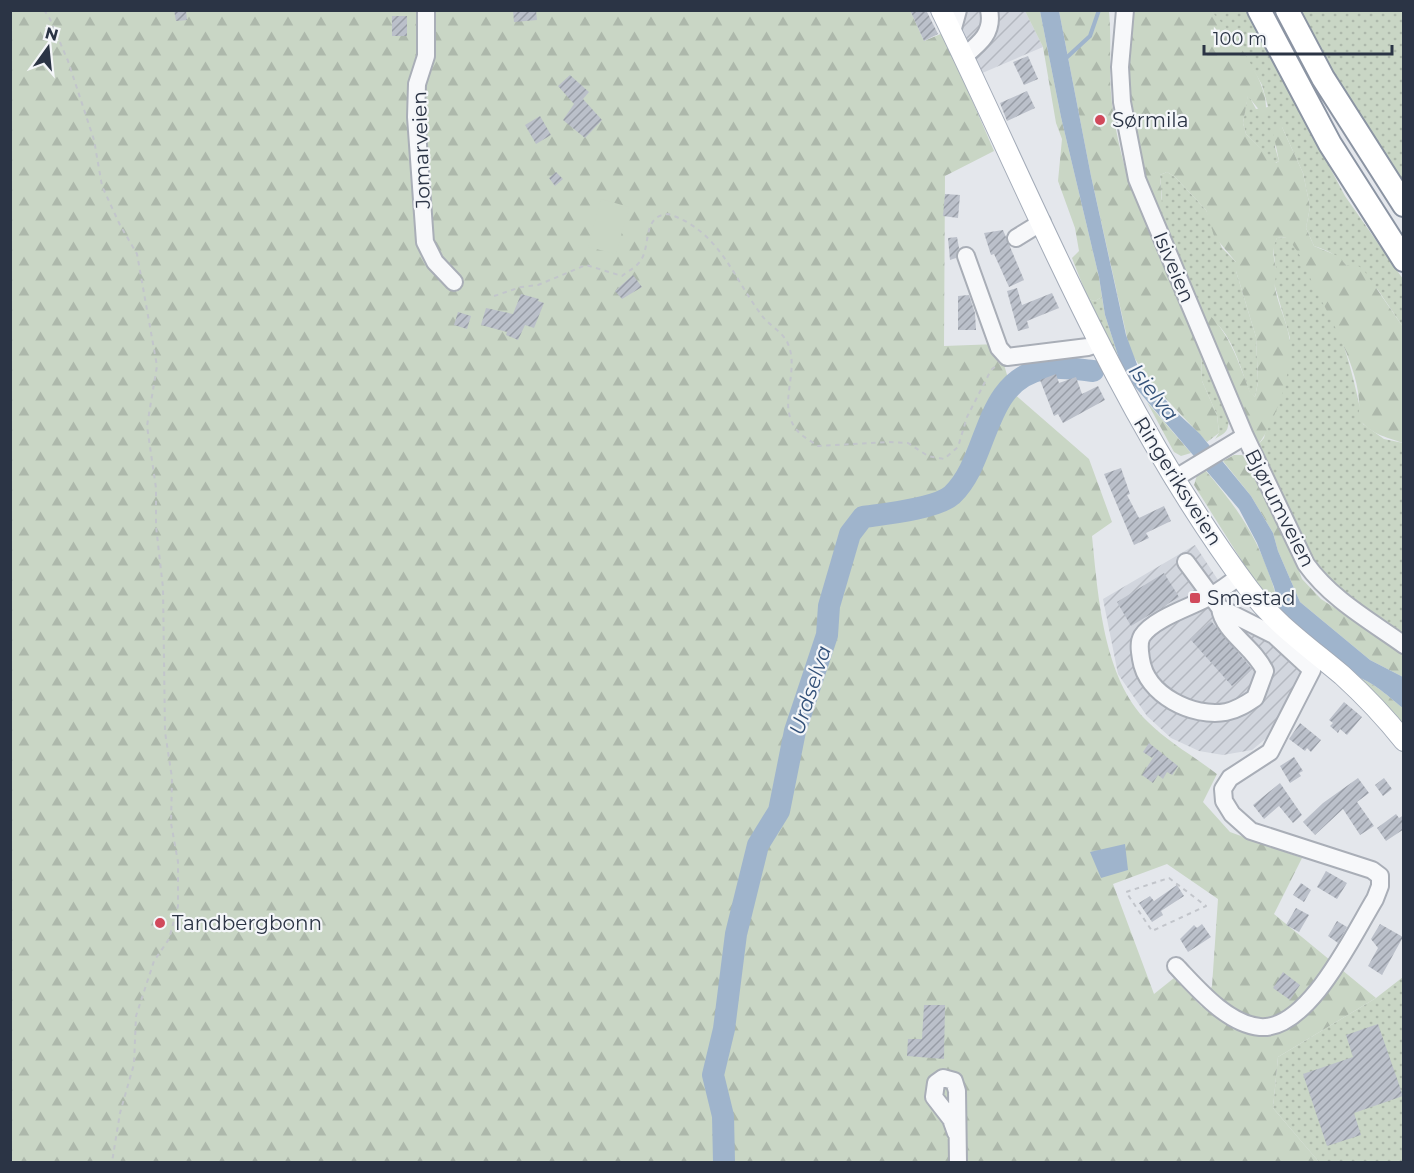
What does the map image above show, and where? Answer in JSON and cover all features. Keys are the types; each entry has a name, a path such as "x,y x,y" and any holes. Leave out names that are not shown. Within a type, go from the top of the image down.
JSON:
{"highway":[{"path":"1259,10 1330,144 1404,261"},
{"path":"1287,10 1328,86 1404,205"}],"main road":[{"name":"Ringeriksveien","path":"941,10 1100,342 1147,435 1174,479 1240,576 1266,609 1367,699 1404,741"}],"street":[{"name":"Jomarveien","path":"426,10 426,56 417,84 416,117 425,242 435,262 454,282"},
{"path":"952,32 958,10"},
{"path":"963,57 984,39 990,29 989,10"},
{"name":"Isiveien","path":"1125,10 1120,68 1122,102 1137,178 1245,436"},
{"path":"1016,237 1042,222"},
{"path":"966,256 999,348 1007,357 1088,347 1100,342"},
{"path":"1174,479 1245,436"},
{"name":"Bjørumveien","path":"1245,436 1306,564 1315,576 1334,596 1404,645"},
{"path":"1186,562 1215,602 1225,624 1258,656 1265,671 1255,698 1227,712 1212,713 1188,708 1167,698 1153,685 1141,663 1139,646 1142,636 1153,627 1215,602 1240,576"},
{"path":"1176,966 1204,995 1236,1018 1259,1027 1277,1026 1312,999 1375,899 1380,886 1380,876 1372,870 1251,831 1232,814 1224,801 1223,789 1230,778 1270,752 1312,670 1274,635 1215,602"},
{"path":"956,1133 958,1162"}],"path":[{"path":"44,10 68,61 91,129 102,186 120,225 137,254 157,366 147,426 156,488 156,526 163,588 165,732 172,778 171,823 178,862 178,906 169,939 154,961 136,1016 134,1065 120,1113 112,1162"},
{"path":"494,296 521,286 538,285 586,265 622,276 641,260 647,232 655,220 668,214 684,220 713,244 732,266 763,317 788,342 792,359 788,413 797,430 818,446 908,443 928,456 944,459 958,447 967,417 991,370 1007,357"},
{"path":"1168,878 1206,906 1152,931 1126,892 1168,878"}],"shaded area":[{"path":"951,11 1025,11 1043,47 980,74"},
{"path":"1195,545 1220,583 1219,599 1269,640 1301,673 1275,731 1252,750 1223,755 1199,751 1171,738 1147,716 1118,674 1103,599"}],"green space":[{"path":"910,10 924,41 943,33 994,151 945,176 944,346 998,344 1012,392 1089,459 1112,522 1092,536 1105,635 1121,683 1133,704 1148,722 1217,774 1203,802 1230,832 1302,858 1274,914 1376,998 1278,1057 1273,1108 1319,1162 11,1162 10,11","holes":["1167,864 1218,899 1212,986 1202,1007 1174,978 1154,994 1113,884"]},
{"path":"1025,11 1040,11 1061,117 1099,277 1102,297 1095,301 1088,299 1072,258 1079,251 1075,228 1058,181 1062,139 1056,123 1043,47"},
{"path":"1059,11 1109,11 1110,76 1113,115 1118,140 1128,178 1201,348 1202,381 1217,415 1219,433 1207,442 1150,382 1130,351 1091,176"},
{"path":"1131,11 1211,11 1249,61 1258,76 1266,105 1264,116 1248,96 1243,123 1246,134 1276,163 1279,161 1273,132 1278,124 1282,127 1303,173 1310,207 1306,228 1314,246 1338,256 1347,266 1355,264 1363,269 1403,327 1403,443 1373,431 1358,417 1357,386 1346,352 1301,257 1286,237 1277,238 1274,254 1275,288 1289,336 1287,377 1277,408 1258,445 1199,312 1202,308 1226,336 1250,392 1255,397 1258,382 1256,337 1236,271 1236,262 1214,236 1206,210 1175,177 1167,172 1160,175 1162,205 1155,210 1136,157 1125,64"},
{"path":"1211,11 1247,11 1345,196 1403,279 1403,327 1378,290 1352,266 1347,266 1332,253 1314,246 1306,228 1310,207 1303,173 1282,127 1275,147 1279,161 1275,163 1246,134 1243,123 1248,94 1256,109 1268,107 1262,85"},
{"path":"1297,11 1403,11 1403,189 1331,71"},
{"path":"1167,172 1175,177 1206,210 1222,248 1236,262 1236,271 1256,337 1258,382 1255,397 1250,393 1226,335 1210,317 1199,312 1155,210 1162,199 1160,175"},
{"path":"601,199 629,207 616,254 588,247"},
{"path":"1287,237 1315,278 1337,325 1352,375 1363,424 1384,439 1403,443 1403,638 1339,592 1318,567 1258,445 1264,438 1290,338 1274,283 1276,271 1273,246 1277,238"},
{"path":"1102,297 1105,315 1124,374 1088,299 1095,301"},
{"path":"1201,348 1224,398 1229,418 1226,430 1215,439 1219,433 1217,415 1202,381"},
{"path":"1147,402 1191,453 1181,456 1174,452"},
{"path":"1234,455 1242,455 1249,461 1287,539 1302,579 1321,599 1403,653 1403,677 1370,660 1300,602 1278,551 1273,533 1251,496 1223,461"},
{"path":"1206,471 1246,524 1267,568 1280,612 1250,574 1194,485 1197,475"},
{"path":"1349,674 1371,684 1403,708 1403,726"},
{"path":"1403,977 1403,1162 1319,1162 1273,1108 1278,1057 1376,998"}],"water":[{"name":"Isielva","path":"1040,11 1059,11 1091,176 1126,335 1138,367 1174,410 1200,434 1251,496 1273,533 1278,551 1300,602 1370,660 1403,677 1403,708 1371,684 1349,674 1280,612 1274,587 1257,543 1239,509 1124,374 1105,315 1099,277 1061,117"},
{"path":"1125,844 1128,870 1101,878 1090,852"}],"building":[{"path":"174,10 186,10 187,20 176,21"},
{"path":"513,10 536,10 537,20 514,22"},
{"path":"910,10 926,10 938,34 924,41"},
{"path":"392,16 407,16 407,36 392,36"},
{"path":"1028,56 1038,79 1024,85 1013,62"},
{"path":"570,75 589,92 583,99 602,120 585,138 563,120 574,104 558,86"},
{"path":"1027,91 1035,108 1007,121 1000,103"},
{"path":"540,116 551,135 536,144 525,125"},
{"path":"556,172 563,179 555,186 549,178"},
{"path":"945,194 960,195 958,218 943,216"},
{"path":"1003,230 1024,280 1009,287 994,254 991,255 984,233"},
{"path":"957,237 959,248 956,258 950,260 948,238"},
{"path":"633,275 642,287 622,299 615,291"},
{"path":"1017,288 1022,305 1052,293 1059,308 1027,321 1029,328 1018,331 1007,291"},
{"path":"521,294 539,299 538,301 544,303 534,328 525,325 518,340 506,335 507,332 481,325 486,308 513,314"},
{"path":"969,295 975,313 976,330 958,330 958,296"},
{"path":"458,312 471,316 467,329 454,325"},
{"path":"1056,374 1059,383 1076,377 1082,394 1098,386 1105,400 1063,423 1058,414 1054,416 1040,380"},
{"path":"1121,468 1130,494 1127,495 1139,518 1164,506 1171,521 1146,533 1149,538 1134,545 1104,474"},
{"path":"1164,573 1179,597 1131,626 1117,602"},
{"path":"1211,621 1252,669 1232,686 1190,639"},
{"path":"1344,702 1362,717 1347,735 1340,729 1338,733 1330,726 1333,723 1329,720"},
{"path":"1300,723 1321,740 1311,752 1307,748 1305,751 1289,739"},
{"path":"1149,743 1178,766 1172,775 1167,772 1163,779 1158,775 1153,783 1142,775 1156,753 1152,758 1143,752"},
{"path":"1294,757 1303,771 1299,773 1301,776 1290,783 1280,766"},
{"path":"1358,778 1369,793 1357,802 1374,826 1360,835 1343,809 1315,835 1303,822 1323,803"},
{"path":"1384,778 1392,789 1383,796 1375,785"},
{"path":"1280,783 1302,815 1293,823 1279,806 1264,819 1253,805"},
{"path":"1396,814 1399,818 1404,815 1404,829 1386,841 1377,828"},
{"path":"1326,871 1347,883 1337,899 1317,887"},
{"path":"1301,883 1311,890 1304,902 1293,895"},
{"path":"1177,885 1184,896 1161,911 1163,915 1152,922 1139,903 1150,896 1154,901"},
{"path":"1296,908 1309,915 1299,932 1286,925"},
{"path":"1337,921 1347,927 1338,943 1328,936"},
{"path":"1202,924 1211,937 1188,952 1180,939 1194,925 1197,928"},
{"path":"1380,924 1403,937 1382,975 1368,966 1378,948 1371,939"},
{"path":"1283,972 1300,985 1290,1000 1273,988"},
{"path":"924,1005 945,1005 944,1059 907,1056 908,1039 922,1039"},
{"path":"1378,1024 1403,1096 1354,1113 1361,1135 1327,1146 1303,1074 1353,1057 1346,1035"}],"waterway":[{"path":"1064,60 1090,36 1099,10"},
{"name":"Urdselva","path":"724,1162 723,1116 713,1075 724,1029 736,934 758,845 779,811 795,731 827,635 829,606 850,534 863,517 922,507 952,495 974,462 997,405 1008,389 1023,377 1049,368 1093,371"}],"place":[{"name":"Sørmila","path":"1100,120"},
{"name":"Smestad","path":"1195,598"},
{"name":"Tandbergbonn","path":"160,923"}]}
